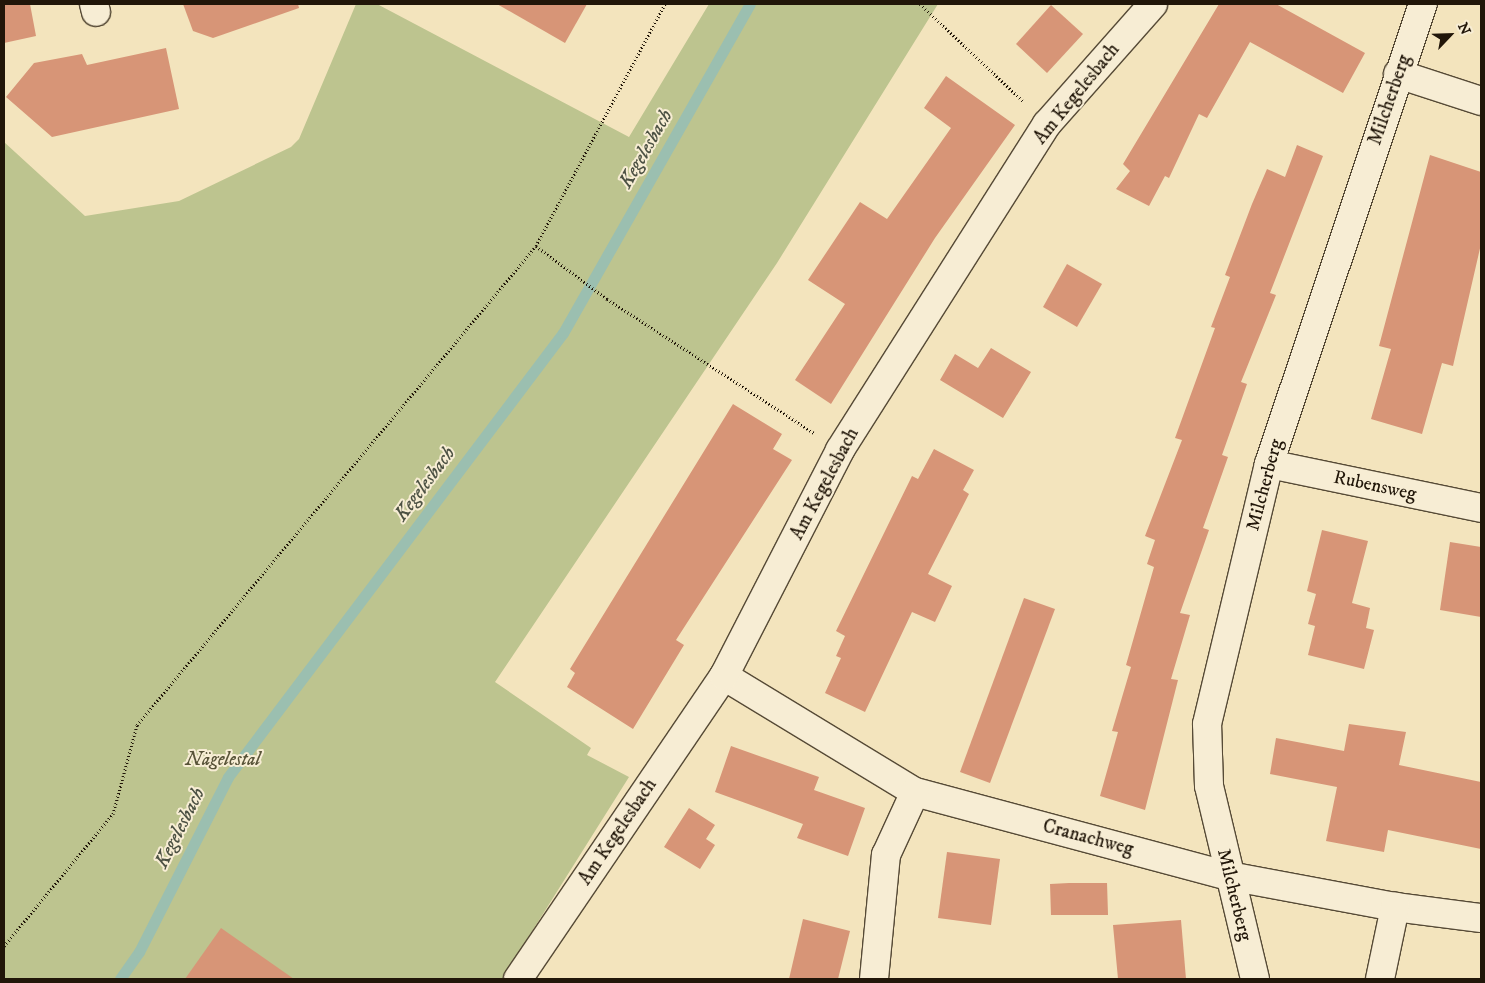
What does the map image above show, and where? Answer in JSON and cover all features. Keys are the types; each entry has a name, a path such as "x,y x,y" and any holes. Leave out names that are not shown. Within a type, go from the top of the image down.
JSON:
{"street":[{"name":"Am Kegelesbach","path":"518,979 724,676 840,450 1047,124 1153,4"},
{"name":"Milcherberg","path":"1255,979 1209,786 1207,724 1269,464 1423,4"},
{"path":"1398,74 1481,101"},
{"name":"Rubensweg","path":"1269,464 1481,508"},
{"name":"Cranachweg","path":"724,676 916,792 1229,876 1395,907 1481,918"},
{"path":"874,979 886,855 916,792"},
{"path":"1380,979 1395,907"}],"path":[{"path":"4,946 113,814 137,725 536,246 664,4"},
{"path":"920,4 1047,124"},
{"path":"536,246 607,299 840,450"}],"green space":[{"name":"Nägelestal","path":"356,4 377,4 629,137 709,4 938,4 777,263 495,682 591,748 587,755 629,777 502,979 4,979 4,142 85,216 179,201 291,147 299,139"}],"building":[{"path":"4,4 30,4 36,36 4,43"},
{"path":"183,4 298,4 299,8 213,38 193,31"},
{"path":"497,4 587,4 565,43"},
{"path":"1219,4 1276,4 1365,53 1343,93 1250,42 1207,118 1199,114 1169,178 1165,176 1149,206 1116,189 1130,171 1123,164"},
{"path":"1051,5 1083,34 1047,73 1016,44"},
{"path":"166,48 179,109 52,137 6,97 34,63 82,54 87,65"},
{"path":"946,76 1015,125 935,238 831,404 795,380 845,304 808,280 860,202 887,219 951,128 924,108"},
{"path":"1297,145 1323,156 1270,293 1276,295 1241,382 1247,384 1222,455 1228,457 1203,528 1209,530 1180,613 1190,615 1171,679 1178,680 1145,810 1100,796 1118,732 1112,731 1131,667 1126,665 1154,567 1147,564 1155,540 1145,536 1182,440 1175,438 1215,328 1211,327 1230,277 1225,275 1252,204 1267,169 1285,177"},
{"path":"1430,155 1481,172 1481,244 1453,366 1442,363 1422,434 1371,419 1391,349 1379,346"},
{"path":"1067,264 1102,284 1077,327 1043,307"},
{"path":"991,348 1031,372 1003,418 940,380 955,354 978,368"},
{"path":"733,404 782,434 773,449 792,460 676,640 684,645 633,729 567,687 575,673 570,669"},
{"path":"934,449 974,470 963,490 969,494 928,574 952,586 935,622 912,612 865,712 825,693 841,658 836,656 845,636 836,631 912,476 918,479"},
{"path":"1322,530 1368,541 1352,603 1370,608 1366,628 1374,630 1364,669 1308,655 1315,626 1308,624 1316,594 1307,591"},
{"path":"1450,542 1481,547 1481,617 1440,610"},
{"path":"1024,598 1055,609 990,783 960,772"},
{"path":"1349,724 1406,732 1399,765 1481,782 1481,849 1388,830 1384,852 1326,841 1337,787 1270,774 1276,738 1344,751"},
{"path":"731,746 819,777 814,790 865,808 848,856 797,838 803,824 715,792"},
{"path":"689,808 715,825 706,839 715,845 700,869 664,847"},
{"path":"947,852 1000,859 991,925 938,918"},
{"path":"1107,883 1108,915 1051,915 1050,884"},
{"path":"803,919 850,931 838,979 789,979"},
{"path":"1181,920 1186,979 1118,979 1113,925"},
{"path":"221,928 294,979 185,979"}],"waterway":[{"name":"Kegelesbach","path":"120,979 139,952 228,777 563,333 750,4"}]}
